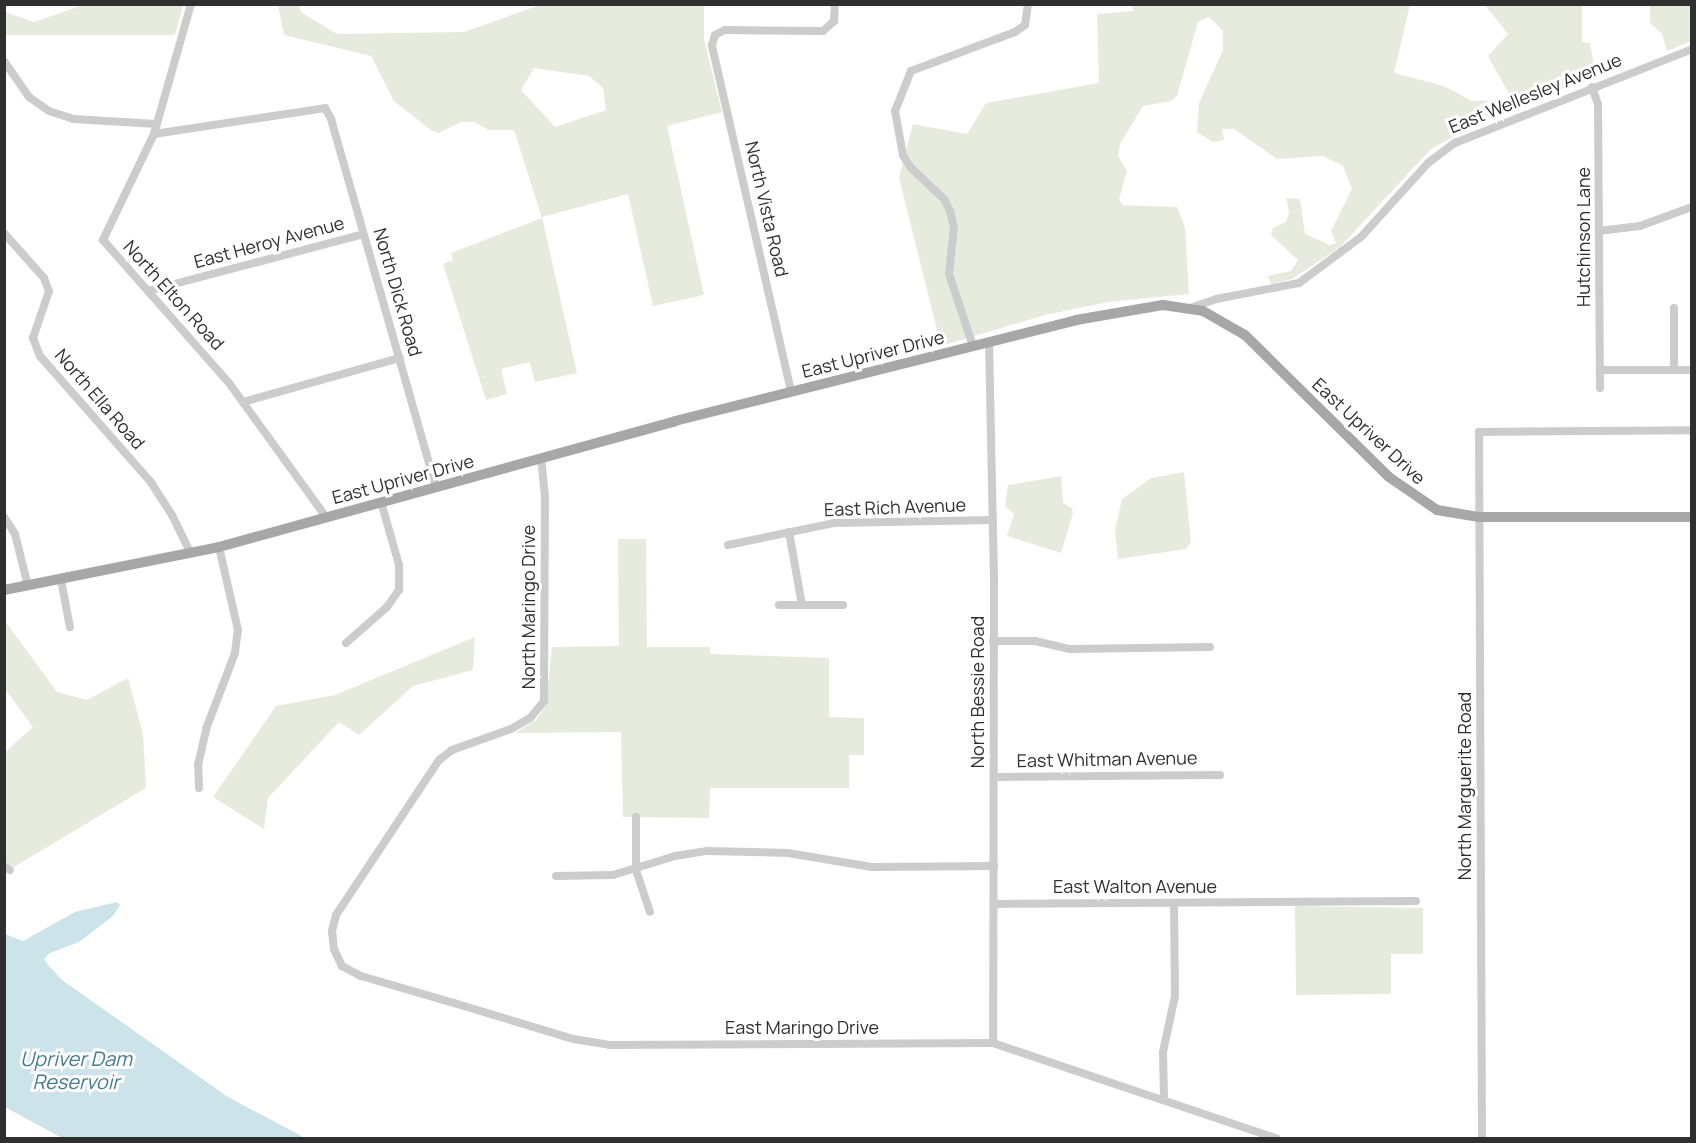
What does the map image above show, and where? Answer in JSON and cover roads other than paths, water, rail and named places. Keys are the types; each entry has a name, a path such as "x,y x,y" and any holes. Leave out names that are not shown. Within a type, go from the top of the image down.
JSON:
{"main road":[{"name":"East Upriver Drive","path":"4,590 191,554 791,391 989,341 1146,306 1193,307 1245,335 1412,496 1437,510 1479,517 1692,517"}],"street":[{"name":"North Elton Road","path":"191,4 154,134 103,240 243,402 326,517"},
{"name":"North Vista Road","path":"791,391 712,45 715,35 726,30 823,31 831,27 835,4"},
{"path":"973,346 950,274 954,228 950,211 944,199 910,168 903,155 895,111 910,70 1015,32 1025,25 1028,4"},
{"name":"East Wellesley Avenue","path":"1193,307 1299,283 1361,237 1440,152 1506,120 1692,49"},
{"path":"4,61 29,97 49,111 73,119 157,124"},
{"name":"Hutchinson Lane","path":"1592,87 1598,105 1600,388"},
{"name":"North Dick Road","path":"154,134 324,108 331,119 436,487"},
{"path":"1599,231 1640,226 1692,207"},
{"name":"North Ella Road","path":"4,233 44,278 49,291 33,338 40,356 150,481 172,515 191,554"},
{"name":"East Heroy Avenue","path":"148,291 363,234"},
{"path":"1674,308 1674,370"},
{"name":"North Bessie Road","path":"989,341 993,520 993,1043"},
{"path":"243,402 400,358"},
{"path":"1600,370 1692,369"},
{"name":"North Marguerite Road","path":"1482,1138 1479,432 1692,430"},
{"name":"North Maringo Drive","path":"334,949 332,931 336,915 439,760 452,750 511,729 530,718 544,701 545,519 541,458"},
{"path":"346,643 387,606 399,590 399,565 381,502"},
{"path":"4,517 15,534 28,586"},
{"name":"East Rich Avenue","path":"728,545 847,522 993,520"},
{"path":"789,532 802,605"},
{"path":"199,788 198,765 206,729 235,653 238,630 219,547"},
{"path":"60,579 70,627"},
{"path":"779,605 843,605"},
{"path":"993,641 1035,641 1070,649 1210,647"},
{"name":"East Whitman Avenue","path":"994,777 1220,775"},
{"path":"636,817 636,870 650,912"},
{"path":"556,876 597,876 636,870 675,856 708,851 788,853 872,867 994,866"},
{"name":"East Walton Avenue","path":"994,904 1416,901"},
{"path":"1164,1099 1164,1052 1175,996 1174,903"},
{"name":"East Maringo Drive","path":"334,949 342,966 361,976 573,1039 609,1045 993,1043 1276,1138"}],"water":[{"name":"Upriver Dam Reservoir","path":"117,902 120,905 113,916 79,942 50,953 44,959 48,965 62,980 228,1097 305,1138 62,1138 5,1107 5,934 23,941 75,912"}]}
